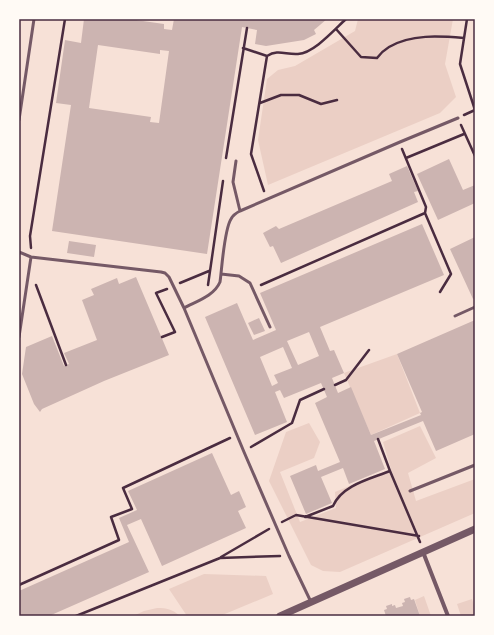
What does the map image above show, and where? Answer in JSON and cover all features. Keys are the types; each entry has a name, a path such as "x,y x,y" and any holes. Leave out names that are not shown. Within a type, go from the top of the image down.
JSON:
{"street":[{"path":"280,616 475,528"},
{"path":"424,552 448,616"}],"lane":[{"path":"19,120 34,19"},
{"path":"184,308 217,289 221,274 229,222 234,215 240,211 458,118"},
{"path":"236,161 233,182 240,211"},
{"path":"19,252 31,257 161,272 165,273 171,279 289,556 311,602"},
{"path":"19,337 31,257"},
{"path":"221,274 239,276 250,283 270,327"},
{"path":"455,316 475,307"},
{"path":"410,491 475,465"}],"path":[{"path":"31,257 30,236 65,19"},
{"path":"243,48 267,56 274,52 297,54 308,52 346,19"},
{"path":"467,19 460,64 475,110 458,118 475,156"},
{"path":"226,161 247,28"},
{"path":"336,29 361,56 377,58 388,48 410,40 437,36 464,38"},
{"path":"267,56 252,154 268,200"},
{"path":"259,104 281,95 299,95 322,104 337,100"},
{"path":"406,158 464,134"},
{"path":"400,142 426,207 425,213 451,274 440,292"},
{"path":"206,296 224,176"},
{"path":"253,288 425,213"},
{"path":"35,284 66,365"},
{"path":"335,385 346,380 369,350"},
{"path":"244,452 292,424 300,400 324,389"},
{"path":"19,584 119,540 111,517 132,509 123,488 237,435"},
{"path":"378,439 390,471 419,536 424,552"},
{"path":"304,517 333,506 336,499 350,487 390,471"},
{"path":"76,616 220,558 276,525 296,516 419,536"},
{"path":"220,558 289,556"}],"shaded area":[{"path":"358,19 453,19 445,64 456,97 440,113 268,185 258,140 267,79 278,70 295,66 355,31"},
{"path":"397,354 420,413 371,435 344,373"},
{"path":"309,423 320,442 314,458 280,472 300,522 336,508 335,492 391,469 383,442 420,426 436,458 408,473 416,501 475,479 475,513 340,572 323,571 311,565 269,481 286,432"},
{"path":"204,574 266,576 273,594 220,616 187,616 169,589"},
{"path":"424,596 431,616 420,616 415,600"},
{"path":"472,599 475,608 475,616 461,616 457,604"},
{"path":"157,608 169,609 180,616 133,616 144,611"}],"building":[{"path":"84,19 129,19 164,24 164,29 172,30 174,19 327,19 314,30 316,34 304,40 266,46 255,44 257,30 242,27 207,254 52,231 71,105 56,103 65,40 81,43","holes":["98,45 160,54 160,50 169,51 159,123 150,122 151,117 89,108"]},
{"path":"449,159 463,190 475,185 475,203 438,220 417,174"},
{"path":"407,166 418,191 414,192 418,202 281,263 273,246 270,247 263,233 276,226 279,229 392,181 389,174"},
{"path":"422,224 444,275 320,327 330,351 334,350 344,373 332,378 338,393 351,387 371,435 421,415 420,413 422,412 397,354 475,320 475,434 436,451 423,421 374,441 385,469 349,484 343,468 321,477 332,503 306,514 290,476 316,465 318,471 340,462 315,403 327,397 321,383 284,398 280,390 275,392 287,422 255,435 205,317 237,303 253,340 276,330 260,293","holes":["309,332 319,356 298,365 287,341","283,347 292,368 274,375 278,383 272,386 260,357"]},
{"path":"475,237 475,298 473,299 450,249"},
{"path":"69,241 96,245 94,257 67,253"},
{"path":"136,277 169,355 104,381 42,409 40,412 34,404 22,374 26,347 52,336 64,366 69,364 64,353 97,340 82,300 94,295 91,289 117,278 119,284"},
{"path":"259,318 265,331 254,335 248,323"},
{"path":"212,453 231,495 239,491 246,507 238,511 246,528 162,566 141,519 127,525 149,572 49,616 19,616 19,591 129,542 119,518 137,510 128,491"},
{"path":"410,597 411,600 414,599 420,616 386,616 384,610 387,609 386,606 392,604 392,606 395,605 396,608 403,606 402,603 405,602 404,599"}]}
